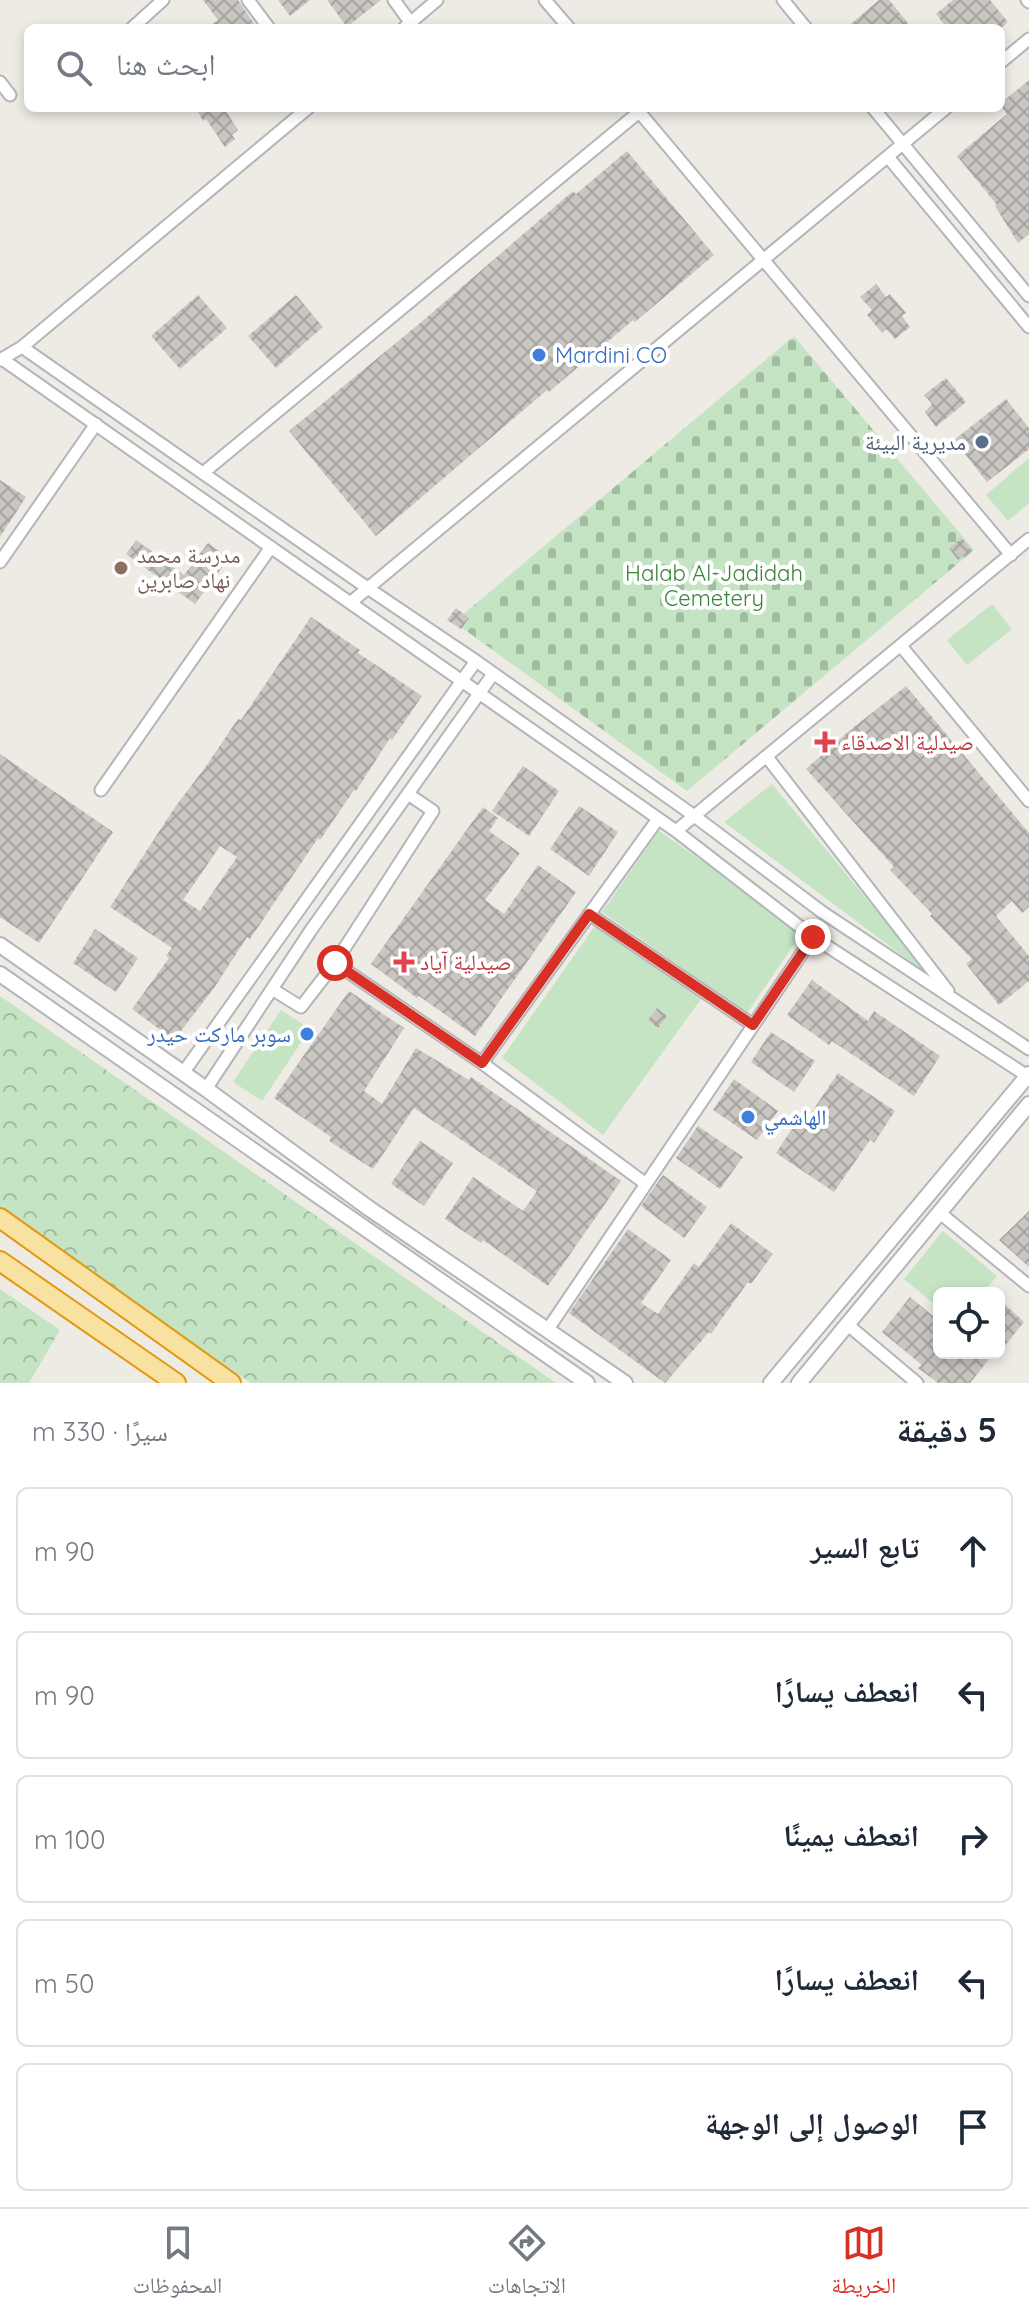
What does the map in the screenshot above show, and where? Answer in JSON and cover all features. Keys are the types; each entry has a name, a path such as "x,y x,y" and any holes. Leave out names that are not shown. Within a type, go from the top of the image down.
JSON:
{"highway":[{"path":"0,1218 231,1383"},
{"path":"0,1261 176,1383"}],"street":[{"path":"136,24 163,0"},
{"path":"248,0 266,24"},
{"path":"394,0 406,24"},
{"path":"408,24 437,0"},
{"path":"545,0 566,24"},
{"path":"783,0 803,24"},
{"path":"1005,59 1029,39"},
{"path":"0,82 10,95"},
{"path":"303,112 22,347 1,359 676,831 813,937 1028,1075 771,1383"},
{"path":"203,473 635,112"},
{"path":"639,112 1011,555"},
{"path":"876,112 1029,296"},
{"path":"350,603 941,112"},
{"path":"888,157 1029,327"},
{"path":"22,347 476,661 693,815 822,912 1029,1049"},
{"path":"0,562 96,424"},
{"path":"676,831 1029,539"},
{"path":"101,790 271,547"},
{"path":"901,646 1027,794"},
{"path":"183,1073 476,661"},
{"path":"206,1089 311,930 493,674"},
{"path":"767,757 954,1000"},
{"path":"272,989 301,1007 335,963 433,811 408,794"},
{"path":"482,1063 658,819"},
{"path":"589,914 753,1025"},
{"path":"293,918 311,930"},
{"path":"548,1329 813,937"},
{"path":"0,945 206,1089 367,1207 625,1383"},
{"path":"335,963 482,1063 646,1184"},
{"path":"0,974 587,1383"},
{"path":"799,1383 1029,1104"},
{"path":"940,1213 1029,1286"},
{"path":"848,1325 917,1383"}],"green space":[{"name":"Halab Al-Jadidah Cemetery","path":"794,336 974,550 687,791 454,622"},
{"path":"1029,458 1029,503 1008,521 986,495"},
{"path":"992,604 1012,629 967,665 947,640"},
{"path":"772,784 931,977 724,822"},
{"path":"659,831 803,931 747,1013 602,912"},
{"path":"595,926 701,999 603,1135 502,1058"},
{"path":"0,996 556,1383 251,1383 0,1208"},
{"path":"281,1010 310,1029 262,1101 233,1082"},
{"path":"943,1231 997,1276 988,1287 933,1287 933,1303 904,1279"},
{"path":"0,1289 60,1330 29,1383 0,1383"}],"building":[{"path":"203,0 238,0 254,24 212,24 218,20"},
{"path":"278,0 310,0 290,16"},
{"path":"327,0 381,0 351,24 345,24"},
{"path":"879,0 889,0 909,24 851,24"},
{"path":"953,0 990,0 1008,22 1005,25 944,24 936,14"},
{"path":"1029,80 1029,234 1018,243 997,205 957,156 1007,114 1005,100"},
{"path":"198,112 227,112 238,130 232,135 235,139 225,147 206,119 203,121"},
{"path":"627,151 714,255 549,392 547,390 376,536 289,431 573,191 576,194"},
{"path":"876,284 886,297 890,294 906,313 902,316 910,327 895,339 886,329 882,333 867,315 872,310 860,297"},
{"path":"198,295 227,328 180,369 151,336"},
{"path":"296,295 323,327 276,368 248,336"},
{"path":"946,378 966,402 936,427 925,412 932,404 924,395"},
{"path":"1006,399 1029,428 1029,449 987,482 954,440"},
{"path":"0,480 26,497 0,537"},
{"path":"962,538 971,550 958,560 949,548"},
{"path":"136,540 184,575 208,543 229,558 195,604 126,554"},
{"path":"456,608 469,618 461,629 447,620"},
{"path":"311,617 422,696 356,791 320,840 318,838 250,939 247,937 214,988 174,1040 132,1009 169,958 166,956 172,948 110,907 175,807 238,719 241,720","holes":["220,846 237,857 200,911 183,900"]},
{"path":"906,686 1029,833 1029,907 1022,913 1012,901 996,916 1029,956 1029,981 999,1005 966,964 972,959 930,916 932,914 890,870 894,867 806,769"},
{"path":"0,754 113,832 39,943 0,917"},
{"path":"523,766 559,791 529,836 492,811"},
{"path":"579,806 618,832 589,876 550,849"},
{"path":"483,807 498,818 489,831 520,853 485,900 504,914 538,865 576,892 475,1036 371,964"},
{"path":"95,929 138,958 116,992 73,963"},
{"path":"812,980 868,1021 874,1011 940,1056 914,1096 832,1041 829,1045 787,1015"},
{"path":"349,991 404,1028 364,1091 382,1104 416,1048 469,1080 471,1077 621,1181 548,1286 483,1240 481,1243 445,1219 473,1177 523,1211 537,1191 414,1108 373,1169 329,1141 331,1137 274,1098"},
{"path":"657,1008 667,1016 658,1028 648,1020"},
{"path":"771,1032 815,1061 794,1092 751,1062"},
{"path":"838,1073 895,1111 874,1143 870,1140 834,1192 776,1153 801,1115 807,1119"},
{"path":"734,1079 778,1111 757,1140 713,1110"},
{"path":"698,1126 743,1157 720,1189 676,1158"},
{"path":"420,1141 453,1163 424,1206 391,1184"},
{"path":"663,1175 707,1207 684,1238 641,1206"},
{"path":"1029,1211 1029,1267 999,1240"},
{"path":"731,1223 773,1254 751,1284 748,1282 711,1334 709,1332 665,1383 569,1313 628,1229 671,1260 641,1303 658,1314 694,1263 699,1267"},
{"path":"910,1297 933,1316 933,1359 989,1359 970,1383 938,1383 918,1368 922,1365 882,1332"},
{"path":"1005,1305 1024,1322 1005,1346"}],"place":[{"name":"Mardini CO","path":"539,355"},
{"name":"مديرية البيئة","path":"982,442"},
{"name":"مدرسة محمد نهاد صابرين","path":"121,568"},
{"name":"صيدلية الاصدقاء","path":"825,742"},
{"name":"صيدلية آياد","path":"404,962"},
{"name":"سوبر ماركت حيدر","path":"307,1034"},
{"name":"الهاشمي","path":"748,1117"}],"route":[{"path":"335,963 482,1063 589,914 753,1025 813,937"}]}
